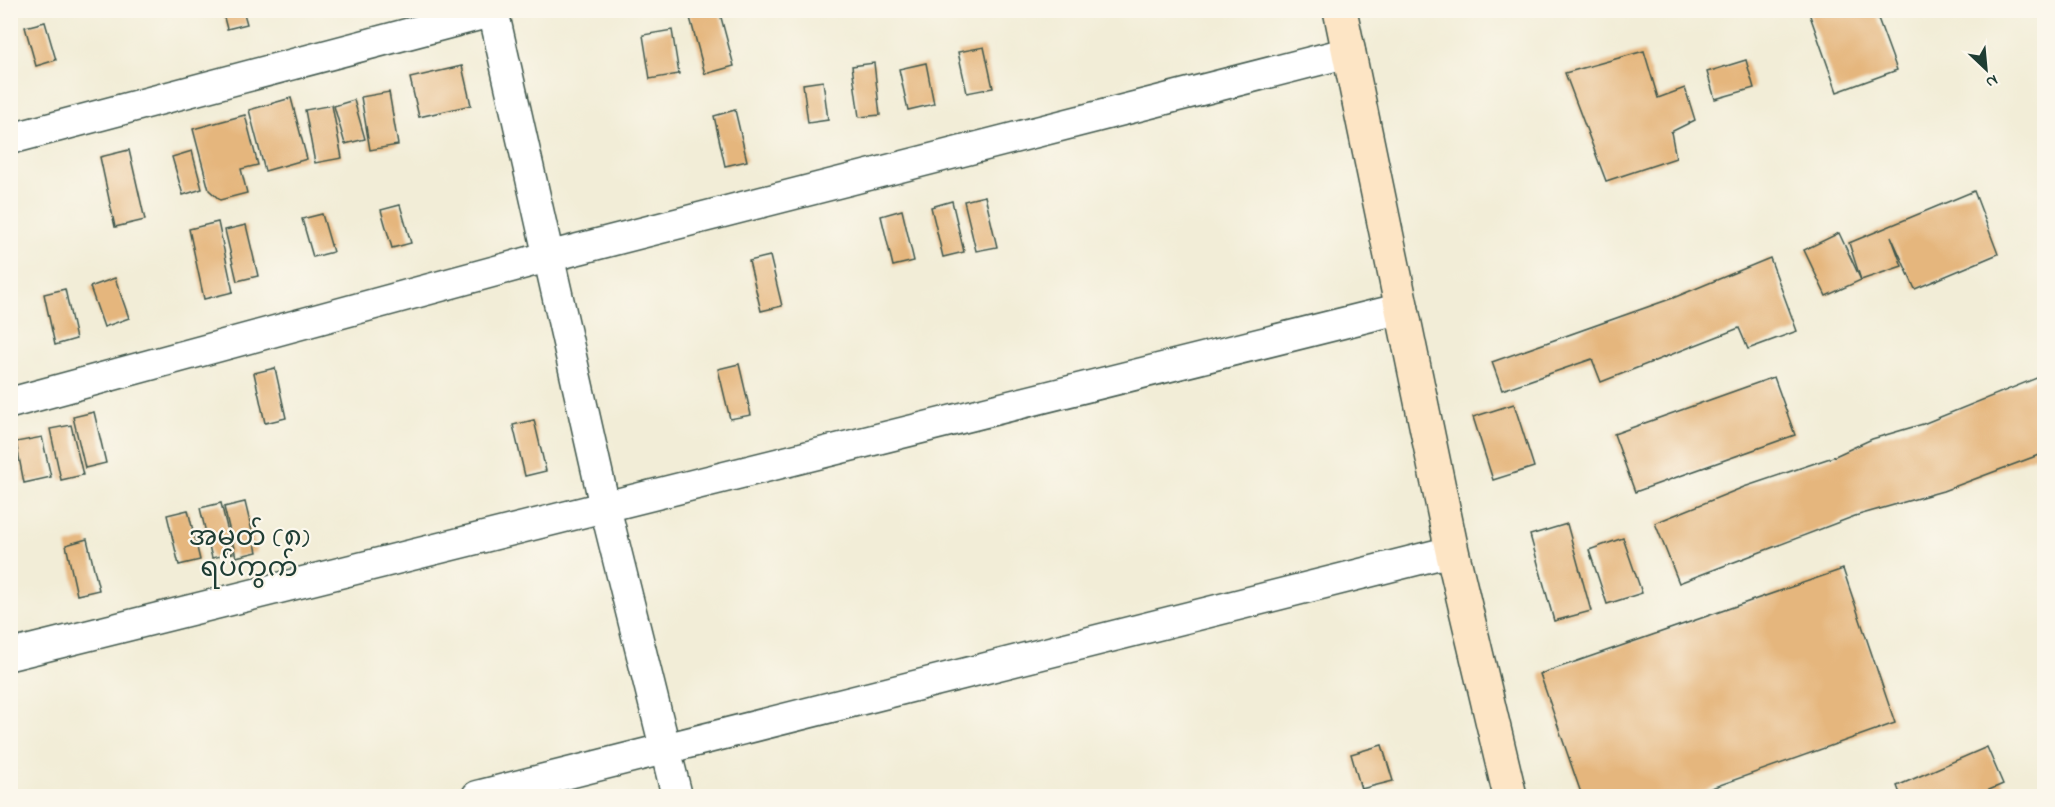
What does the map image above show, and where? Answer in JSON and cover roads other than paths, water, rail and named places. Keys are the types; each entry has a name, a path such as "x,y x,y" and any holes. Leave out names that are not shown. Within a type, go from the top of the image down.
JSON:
{"street":[{"path":"1340,10 1452,550 1510,796"},
{"path":"10,139 495,11 605,507 667,749 676,796"},
{"path":"10,403 550,256 1350,52"},
{"path":"10,655 1403,308"},
{"path":"477,796 1452,550"}],"district":[{"name":"အမှတ် (၈) ရပ်ကွက်","path":"249,552"}]}
